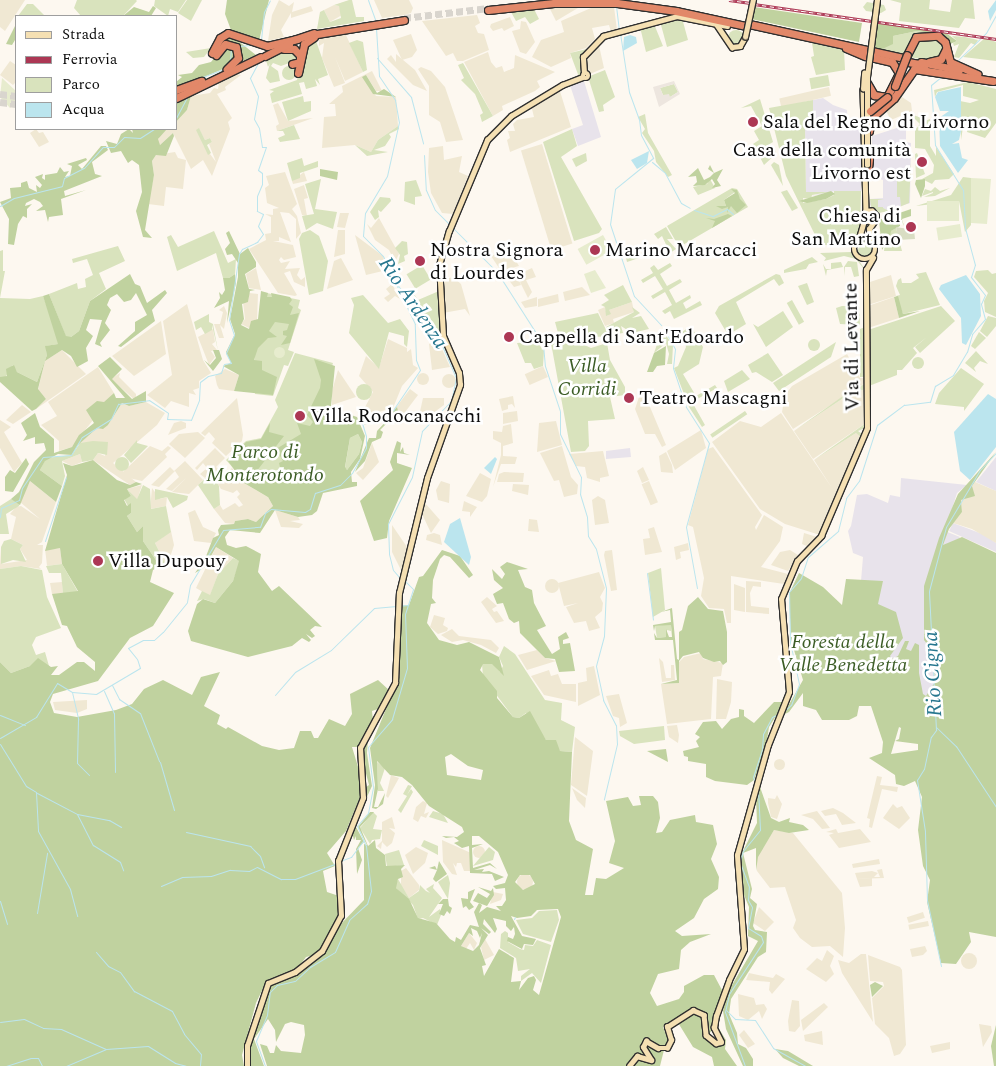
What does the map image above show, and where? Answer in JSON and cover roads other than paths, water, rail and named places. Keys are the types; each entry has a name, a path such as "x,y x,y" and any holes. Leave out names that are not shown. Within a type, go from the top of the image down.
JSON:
{"highway":[{"path":"566,0 488,9 554,3 618,3 669,9 907,59 995,81"},
{"path":"608,0 662,6 977,74"},
{"path":"178,89 315,35 364,24 404,19"},
{"path":"223,72 238,60 236,48 225,44 214,54 220,38 228,33 235,33 253,44 263,45 364,24"},
{"path":"298,73 303,46 315,35"},
{"path":"897,87 912,41 920,35 938,36 946,46 951,62 995,81"},
{"path":"178,97 297,38"},
{"path":"907,59 936,62 944,56 946,46"},
{"path":"843,47 886,60 898,69 897,87"},
{"path":"264,55 295,50 300,61 292,64"},
{"path":"867,176 869,122 911,71 923,68 995,81"},
{"path":"867,77 873,95 890,98"},
{"path":"865,93 879,102 890,98"},
{"path":"863,133 868,116 890,98"}],"main road":[{"path":"728,44 738,47 745,37 753,0"},
{"path":"868,211 876,216 869,230 875,252 873,258 858,258 855,252 868,211 867,77 876,0"},
{"path":"868,211 863,133 865,93 876,0"},
{"path":"246,1066 247,1046 268,984 295,972 322,952 334,934 342,910 338,862 363,798 360,748 395,683 398,605 427,478 460,385 459,373 443,336 440,260 483,146 511,116 562,85 584,75 582,61 585,54 600,38 677,16 727,26"},
{"path":"713,24 723,32 728,44"},
{"path":"727,26 728,44"},
{"path":"723,32 727,26"},
{"path":"864,220 873,222"},
{"path":"859,238 865,236 871,239"},
{"name":"Via di Levante","path":"858,258 866,270"},
{"name":"Via di Levante","path":"630,1066 637,1056 651,1060 643,1047 646,1041 658,1048 667,1048 671,1041 667,1027 693,1010 704,1015 706,1035 720,1043 714,1028 716,1016 728,982 744,949 737,860 757,786 782,714 789,685 781,599 793,566 818,540 826,524 868,423 866,270 873,258"}],"water":[{"path":"996,0 996,10 990,21 988,11"},
{"path":"630,35 636,37 637,43 623,51 624,37"},
{"path":"961,87 961,131 959,140 952,144 959,143 962,158 968,160 958,173 940,146 939,118 949,111 940,111 935,97 938,92"},
{"path":"649,151 647,163 637,169 631,160"},
{"path":"966,275 980,294 981,316 966,345 962,343 961,318 939,289 941,285"},
{"path":"988,394 996,399 996,447 970,480 960,471 954,432"},
{"path":"495,457 497,459 491,474 484,468"},
{"path":"460,518 471,557 469,565 444,542 450,524"}],"waterway":[{"path":"261,40 264,12 270,0"},
{"name":"Rio Ardenza","path":"368,0 376,22"},
{"path":"616,6 619,29"},
{"path":"957,61 986,33 996,15"},
{"name":"Rio Ardenza","path":"376,28 379,76 395,100 399,122 387,176 365,213 363,236 383,256 395,282 437,334 456,378 451,401 422,431 412,477 388,524 389,554 393,570 400,578"},
{"path":"620,33 629,92 639,119 641,135 653,158 615,189 610,224 634,296 661,325"},
{"path":"239,46 250,45"},
{"path":"230,62 231,49"},
{"path":"377,58 411,97 423,143"},
{"path":"0,517 1,508 19,500 22,488 43,457 71,455 82,437 111,419 118,404 149,400 168,413 167,419 191,420 199,400 200,382 208,376 221,373 224,364 231,363 226,353 234,335 229,320 239,254 242,249 257,242 263,234 258,226 263,214 257,211 257,196 262,184 262,173 258,170 266,147 262,147 259,128 254,119 258,96 250,78 258,63"},
{"path":"200,78 224,69"},
{"path":"782,713 791,705 799,684 790,642 789,592 801,578 808,557 838,531 846,498 859,481 877,425 904,405 930,402 935,386 953,375 967,352 972,334 985,319 981,304 985,295 971,277 975,265 965,227 963,190 935,145 931,85 941,77"},
{"path":"178,114 187,97"},
{"path":"0,206 14,198 62,186 64,178 84,168 103,147 114,147 124,137 140,138 152,130"},
{"path":"424,155 426,190 435,210 449,224"},
{"path":"652,162 665,173 681,203 690,208"},
{"path":"694,210 713,216 727,209 733,214"},
{"path":"452,227 497,272 543,344 545,366 560,411 560,434 581,477 580,494 587,517 588,536 596,549 606,588 604,636 596,666 603,700 616,725 617,744 604,799"},
{"path":"0,738 36,717 57,683 72,692 96,694 140,668 137,659 128,648 143,640 154,640 163,632 187,602 190,585 223,530 260,527 265,513 271,509 305,512 310,509 315,493 340,485 352,473 366,448 366,436 361,420 393,410 420,370 416,360 415,324 396,284"},
{"path":"664,329 675,349 673,368 686,407 709,443 686,527 697,588"},
{"name":"Rio Cigna","path":"941,966 927,900 925,831 917,780 924,769 931,737 936,730 929,591 946,527 980,470 996,453"},
{"path":"45,541 66,477"},
{"path":"647,573 653,620"},
{"name":"Rio Ardenza","path":"265,1066 256,1041 267,1015 270,992 277,985 295,981 310,967 335,952 349,920 367,904 371,891 366,846 357,826 368,813 373,787 368,747 392,719 407,668 405,614 413,589 404,580"},
{"path":"275,695 295,672 331,650 374,608 408,605"},
{"path":"112,685 119,699 140,713 159,761"},
{"path":"104,691 114,713 115,772"},
{"path":"72,692 78,719 77,763 89,775"},
{"path":"755,783 753,777 762,749 763,734 772,717 778,714"},
{"path":"0,715 25,725"},
{"path":"936,727 956,746 996,807"},
{"path":"0,744 26,786 36,792 38,831 70,889 77,916"},
{"path":"160,762 174,810"},
{"path":"745,1066 725,1012 729,994 763,942 761,936 748,928 752,907 748,900 749,887 740,862 743,851 760,830 758,789"},
{"path":"37,793 77,814 93,845 120,862 123,870"},
{"path":"77,814 109,820 121,827"},
{"path":"186,832 250,846 260,856 264,867"},
{"path":"340,861 351,857 364,840"},
{"path":"37,913 47,853"},
{"path":"161,886 182,877 211,876 230,870 249,871 257,867 281,879 295,879 337,863"},
{"path":"0,901 7,924"},
{"path":"96,952 108,966 120,972 134,991 172,1011 184,1034 201,1054 200,1066"},
{"path":"726,1010 735,1019 755,1020 773,1048 806,1066"},
{"path":"0,1022 24,1019 43,1028 61,1029 106,1049 148,1046 175,1063 186,1066"},
{"path":"66,1066 106,1049"},
{"path":"6,1066 31,1058 38,1058 42,1066"}],"tunnel":[{"path":"404,18 488,8"},
{"path":"0,94 15,96"},
{"path":"0,102 15,104"}],"railway":[{"path":"729,0 751,3"},
{"path":"754,4 996,39"}],"place":[{"name":"Sala del Regno di Livorno","path":"753,122"},
{"name":"Casa della comunità Livorno est","path":"922,162"},
{"name":"Chiesa di San Martino","path":"911,227"},
{"name":"Marino Marcacci","path":"595,250"},
{"name":"Nostra Signora di Lourdes","path":"420,261"},
{"name":"Cappella di Sant'Edoardo","path":"509,337"},
{"name":"Teatro Mascagni","path":"629,398"},
{"name":"Villa Rodocanacchi","path":"300,416"},
{"name":"Villa Dupouy","path":"98,561"}],"park label":[{"name":"Villa Corridi","path":"587,378"},
{"name":"Parco di Monterotondo","path":"265,464"},
{"name":"Foresta della Valle Benedetta","path":"843,654"}]}
